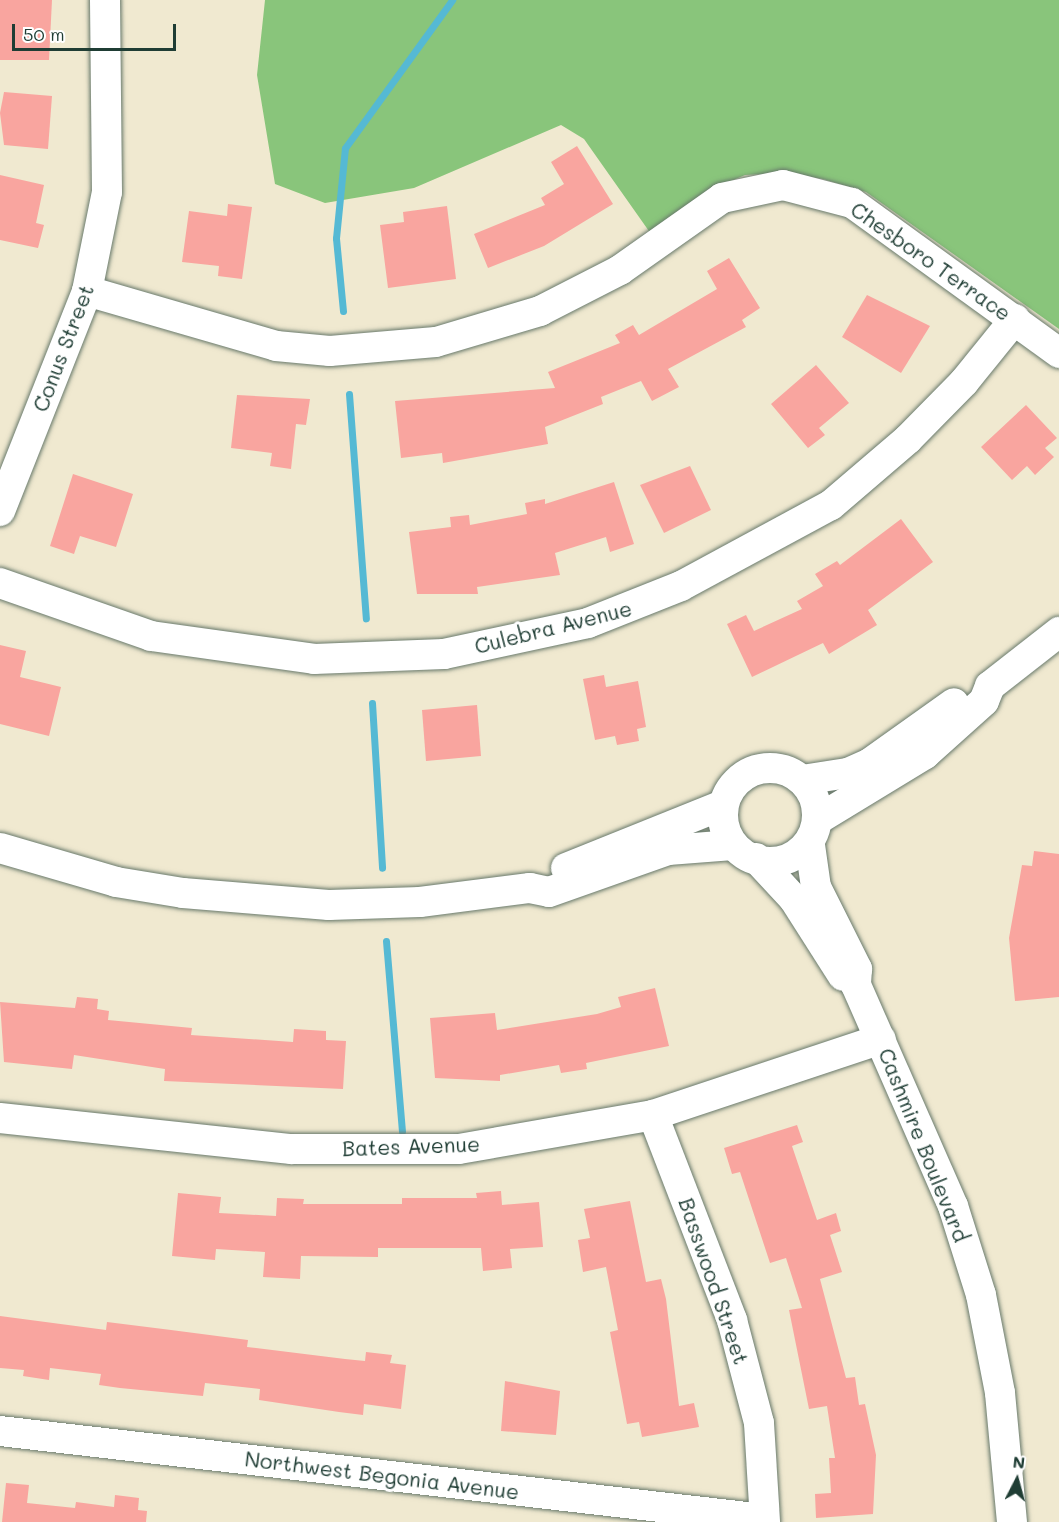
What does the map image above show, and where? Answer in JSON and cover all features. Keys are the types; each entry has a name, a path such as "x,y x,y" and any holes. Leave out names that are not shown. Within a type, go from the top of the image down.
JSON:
{"street":[{"name":"Conus Street","path":"0,511 87,291 107,192 105,0"},
{"name":"Chesboro Terrace","path":"87,291 276,346 330,351 436,342 540,311 620,270 722,198 783,185 852,203 1059,353"},
{"name":"Culebra Avenue","path":"0,583 151,636 314,659 444,654 588,622 681,586 831,505 940,407 1015,319"},
{"path":"0,848 116,882 286,903 420,902 530,888 549,892 587,883 687,845 744,852 786,861 813,832 925,754 984,701 990,686 1059,632"},
{"path":"530,888 543,877 723,806 734,783 757,769 802,780 848,773 870,764 974,687 990,686"},
{"path":"802,780 815,803 813,832"},
{"path":"723,806 744,852"},
{"name":"Cashmire Boulevard","path":"813,832 816,887 857,969 856,985 953,1206 981,1295 1000,1393 1012,1522"},
{"name":"Cashmire Boulevard","path":"744,852 794,899 842,975 856,985"},
{"name":"Bates Avenue","path":"0,1118 291,1149 459,1149 653,1115 881,1039"},
{"name":"Basswood Street","path":"653,1115 732,1320 759,1422 764,1520"},
{"name":"Northwest Begonia Avenue","path":"0,1431 764,1520"}],"green space":[{"path":"265,0 1059,0 1059,329 866,192 823,179 784,173 745,175 717,187 651,234 584,139 561,125 414,188 325,203 275,184 257,75"}],"building":[{"path":"0,0 52,0 49,60 0,60"},
{"path":"4,92 52,96 48,149 4,145 0,113"},
{"path":"577,146 613,204 544,246 488,268 474,234 545,205 541,198 564,184 551,162"},
{"path":"0,175 44,185 36,223 44,225 38,248 0,240"},
{"path":"228,204 252,207 242,279 218,276 219,266 182,262 189,211 227,216"},
{"path":"447,206 456,279 388,288 380,225 404,222 403,212"},
{"path":"729,258 760,308 742,320 746,327 668,369 679,387 652,401 641,381 601,397 603,404 545,427 548,444 443,463 442,453 401,458 395,401 555,388 548,372 620,343 615,335 633,325 639,335 717,289 707,271"},
{"path":"867,295 930,326 901,373 842,337"},
{"path":"816,365 849,403 819,428 825,435 808,448 771,404"},
{"path":"237,395 310,399 306,425 296,424 291,469 270,466 272,453 231,448"},
{"path":"1026,405 1057,438 1045,448 1054,457 1035,475 1027,466 1012,480 981,447"},
{"path":"690,466 711,510 664,533 640,485"},
{"path":"73,474 133,494 116,547 80,536 74,554 50,546"},
{"path":"614,482 634,544 610,552 606,537 555,553 560,575 477,587 478,594 417,594 409,532 451,527 450,517 469,515 470,525 527,514 525,503 545,499 545,504"},
{"path":"901,519 933,562 868,610 877,625 829,654 823,643 752,677 727,624 746,615 754,631 802,609 797,601 823,586 815,574 837,561 840,565"},
{"path":"0,645 26,651 20,677 61,687 49,736 0,724"},
{"path":"604,675 606,687 638,681 646,727 637,729 639,741 617,745 615,736 595,740 583,679"},
{"path":"477,705 481,756 426,761 422,710"},
{"path":"1034,851 1059,854 1059,997 1015,1001 1009,938 1022,865 1032,866"},
{"path":"655,988 669,1046 586,1063 587,1069 561,1073 559,1065 500,1075 500,1081 435,1078 430,1018 495,1013 497,1030 597,1014 621,1007 618,997"},
{"path":"77,997 98,999 97,1009 109,1011 108,1020 192,1028 191,1035 293,1042 294,1029 326,1031 326,1040 346,1041 343,1089 164,1081 165,1069 74,1055 72,1069 4,1062 0,1002 75,1008"},
{"path":"797,1125 803,1142 792,1146 817,1220 836,1213 841,1231 830,1235 842,1272 820,1279 846,1378 855,1377 859,1405 865,1404 876,1455 873,1514 816,1518 815,1494 831,1493 829,1458 835,1458 827,1406 809,1409 789,1310 802,1308 786,1258 770,1263 740,1172 732,1174 724,1148"},
{"path":"501,1191 502,1205 539,1202 543,1247 510,1249 512,1268 483,1271 481,1248 378,1248 378,1257 301,1256 300,1279 263,1277 265,1252 216,1249 215,1260 172,1256 178,1193 221,1197 219,1213 276,1216 277,1198 304,1199 303,1204 402,1204 402,1198 477,1198 476,1193"},
{"path":"630,1201 646,1282 661,1279 666,1299 679,1406 694,1403 699,1427 642,1437 639,1422 627,1424 610,1332 618,1330 606,1267 583,1272 578,1240 590,1238 584,1209"},
{"path":"0,1316 106,1330 107,1322 248,1340 247,1347 365,1361 366,1352 392,1355 390,1363 406,1365 401,1409 364,1404 363,1415 339,1412 259,1400 260,1389 205,1383 203,1396 120,1388 99,1385 101,1374 50,1368 49,1380 23,1376 24,1370 0,1368"},
{"path":"505,1381 560,1391 556,1435 501,1431"},
{"path":"6,1483 29,1485 27,1503 75,1508 76,1502 114,1507 115,1495 139,1498 138,1510 147,1511 146,1522 2,1522"}],"waterway":[{"path":"343,311 336,238 345,148 452,0"},
{"path":"349,394 366,618"},
{"path":"372,703 382,868"},
{"path":"386,941 402,1131"}]}
